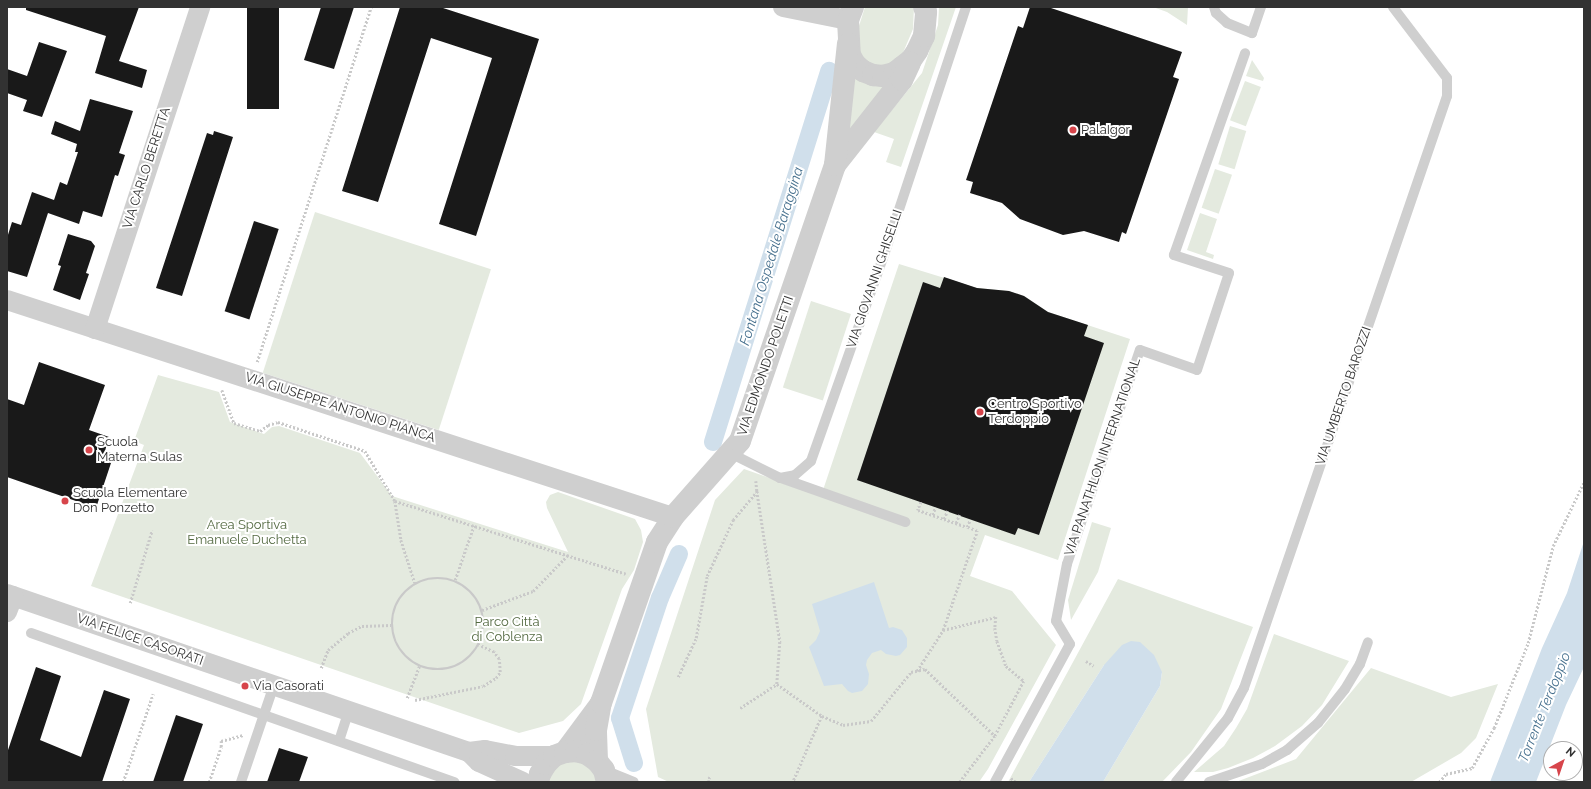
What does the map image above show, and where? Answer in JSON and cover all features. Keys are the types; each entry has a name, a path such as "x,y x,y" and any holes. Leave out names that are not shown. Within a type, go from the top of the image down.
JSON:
{"street":[{"name":"VIA CARLO BERETTA","path":"95,329 200,7"},
{"path":"782,7 850,13 848,44 850,54 855,64 862,71 873,75 883,76 894,73 911,60"},
{"name":"VIA EDMONDO POLETTI","path":"835,165 902,80 924,36 926,9"},
{"name":"VIA EDMONDO POLETTI","path":"603,771 596,730 601,704 657,542 673,517 740,441 835,165 848,44"},
{"name":"VIA GIUSEPPE ANTONIO PIANCA","path":"7,300 673,517"},
{"name":"VIA FELICE CASORATI","path":"9,601 274,685 469,752"},
{"name":"VIA EDMONDO POLETTI","path":"538,782 540,774 546,764 559,754 601,704"},
{"path":"469,752 485,750 515,756 559,754 576,751 587,754 603,771"},
{"path":"469,752 479,762 523,782"}],"lane":[{"name":"VIA GIOVANNI GHISELLI","path":"780,478 795,475 810,461 884,258 966,7"},
{"path":"1214,7 1216,13 1227,23 1252,33 1261,7"},
{"name":"VIA UMBERTO BAROZZI","path":"1176,782 1228,718 1244,688 1447,96 1447,78 1393,7"},
{"name":"VIA PANATHLON INTERNATIONAL","path":"995,782 1070,644 1056,621 1067,564 1140,350 1197,370 1229,273 1174,255 1245,53"},
{"path":"730,453 780,478 905,522"},
{"path":"31,633 455,782"},
{"path":"1209,782 1233,775 1268,761 1287,750 1318,723 1345,689 1360,664 1368,642"},
{"path":"241,782 274,685"},
{"path":"339,741 349,711"},
{"path":"603,771 634,782"}],"path":[{"path":"251,379 371,7"},
{"path":"217,387 222,389 234,423 260,431 268,425 278,422 365,451 395,501 401,540 416,583"},
{"path":"1438,782 1446,774 1472,768 1494,728 1528,643 1553,546 1584,482"},
{"path":"678,677 696,638 707,576 733,520 757,492 780,642 776,684"},
{"path":"395,501 631,575"},
{"path":"917,671 943,630 978,531 918,510 921,502"},
{"path":"933,515 935,507"},
{"path":"944,519 947,511"},
{"path":"956,523 959,515"},
{"path":"967,527 970,520"},
{"path":"455,580 474,526"},
{"path":"130,603 152,530"},
{"path":"482,610 533,591 568,555"},
{"path":"435,578 455,580 472,592 482,610 485,623 483,637 479,645 468,659 457,666 438,670 419,666 408,660 399,650 393,638 391,626 392,613 397,601 405,590 416,583 435,578"},
{"path":"943,630 996,617 996,634 1006,666 1024,681 995,736 960,782"},
{"path":"320,668 328,650 348,633 362,626 391,626"},
{"path":"415,700 483,686 496,678 500,672 499,659 494,652 479,645"},
{"path":"1086,661 1094,666"},
{"path":"407,698 419,666"},
{"path":"776,684 822,716 844,725 871,722 911,672 925,670 995,736"},
{"path":"740,708 776,684"},
{"path":"123,782 153,694"},
{"path":"793,782 822,716"},
{"path":"209,782 221,747 221,741 245,734"},
{"path":"710,777 708,781 712,782"}],"green space":[{"path":"865,7 914,7 913,29 902,55 884,68 865,65 856,43 858,29"},
{"path":"939,7 956,7 901,167 886,162 894,139 874,132 922,73 938,25"},
{"path":"1153,7 1188,7 1187,25 1167,12"},
{"path":"1252,60 1264,78 1263,81 1246,76"},
{"path":"849,65 889,83 842,153"},
{"path":"1245,81 1261,87 1246,126 1230,120"},
{"path":"1230,126 1246,131 1235,169 1218,164"},
{"path":"1215,169 1232,175 1219,214 1202,208"},
{"path":"315,212 491,269 439,430 263,373"},
{"path":"1200,213 1217,219 1206,252 1214,255 1213,259 1187,250"},
{"path":"899,264 977,288 1009,291 1024,296 1048,312 1130,339 1058,560 985,535 970,576 1012,591 1056,645 988,769 979,782 669,782 658,777 646,709 715,500 744,469 821,496"},
{"path":"811,301 851,314 823,401 783,388"},
{"path":"158,375 219,392 230,422 264,434 272,427 279,426 360,453 392,496 568,552 547,508 546,502 550,495 558,492 635,519 641,530 643,542 634,570 622,589 581,704 563,721 519,733 91,586 144,445 134,441"},
{"path":"1092,522 1111,528 1098,572 1071,620 1068,600"},
{"path":"1118,579 1253,627 1221,709 1191,752 1162,782 1103,782 1160,686 1162,672 1104,665 1029,782 1008,782"},
{"path":"1274,634 1349,661 1322,705 1302,726 1275,746 1253,758 1228,768 1213,772 1194,772 1224,746 1236,728 1247,709"},
{"path":"1371,668 1451,697 1498,684 1476,738 1461,753 1411,782 1236,782 1296,759"},
{"path":"567,760 584,761 601,782 548,782 552,770"}],"water":[{"name":"Torrente Terdoppio","path":"1584,541 1584,667 1566,705 1552,741 1543,741 1543,764 1536,782 1490,782 1542,648 1567,593"},
{"path":"874,582 889,628 893,627 902,630 907,638 907,647 900,655 896,656 886,654 881,650 872,653 867,660 866,665 869,674 868,684 862,691 852,693 842,684 824,686 809,647 816,640 820,631 812,604"},
{"path":"1131,641 1140,642 1154,655 1162,672 1160,686 1103,782 1029,782 1104,665 1122,645"}],"building":[{"path":"26,7 139,7 119,61 147,70 142,88 95,73 106,36 26,10"},
{"path":"247,7 279,7 279,109 247,109"},
{"path":"321,7 354,7 334,69 304,60"},
{"path":"400,7 440,7 539,39 476,236 439,224 492,58 431,38 378,202 342,191"},
{"name":"PalaIgor","path":"1030,7 1048,7 1182,52 1173,77 1179,79 1126,234 1122,232 1119,242 1084,231 1063,235 1020,219 1002,203 970,193 973,182 966,180 1018,26 1023,28"},
{"path":"39,42 67,51 42,117 23,111 27,100 7,93 7,69 27,76"},
{"path":"90,99 133,111 119,153 125,155 118,176 115,175 102,217 83,211 79,224 48,213 27,277 7,271 7,238 12,222 21,225 32,192 54,200 60,182 67,185 78,152 75,152 77,144 51,134 55,121 80,131"},
{"path":"214,131 233,137 182,296 156,288 207,133 213,135"},
{"path":"254,221 279,229 249,319 225,311"},
{"path":"68,234 91,241 95,246 86,273 89,274 80,300 53,290 61,266 58,265"},
{"name":"Centro Sportivo Terdoppio","path":"944,277 977,288 1009,291 1024,296 1048,312 1088,325 1084,336 1104,343 1039,535 1018,528 1015,535 857,480 923,282 940,288"},
{"path":"39,362 105,385 89,430 109,437 105,451 114,454 96,508 7,477 7,399 24,405"},
{"path":"36,667 61,676 40,740 81,757 104,690 130,699 102,782 7,782 7,753"},
{"path":"176,715 203,724 183,782 153,782"},
{"path":"279,748 308,757 299,782 267,782"}],"waterway":[{"name":"Fontana Ospedale Baraggina","path":"713,442 829,71"},
{"name":"Fontana Ospedale Baraggina","path":"634,763 620,718 660,598 679,554"}],"place":[{"name":"PalaIgor","path":"1073,130"},
{"name":"Centro Sportivo Terdoppio","path":"980,412"},
{"name":"Scuola Materna Sulas","path":"89,450"},
{"name":"Scuola Elementare Don Ponzetto","path":"65,501"},
{"name":"Via Casorati","path":"245,686"}],"park label":[{"name":"Area Sportiva Emanuele Duchetta","path":"247,534"},
{"name":"Parco Città di Coblenza","path":"507,630"}]}
